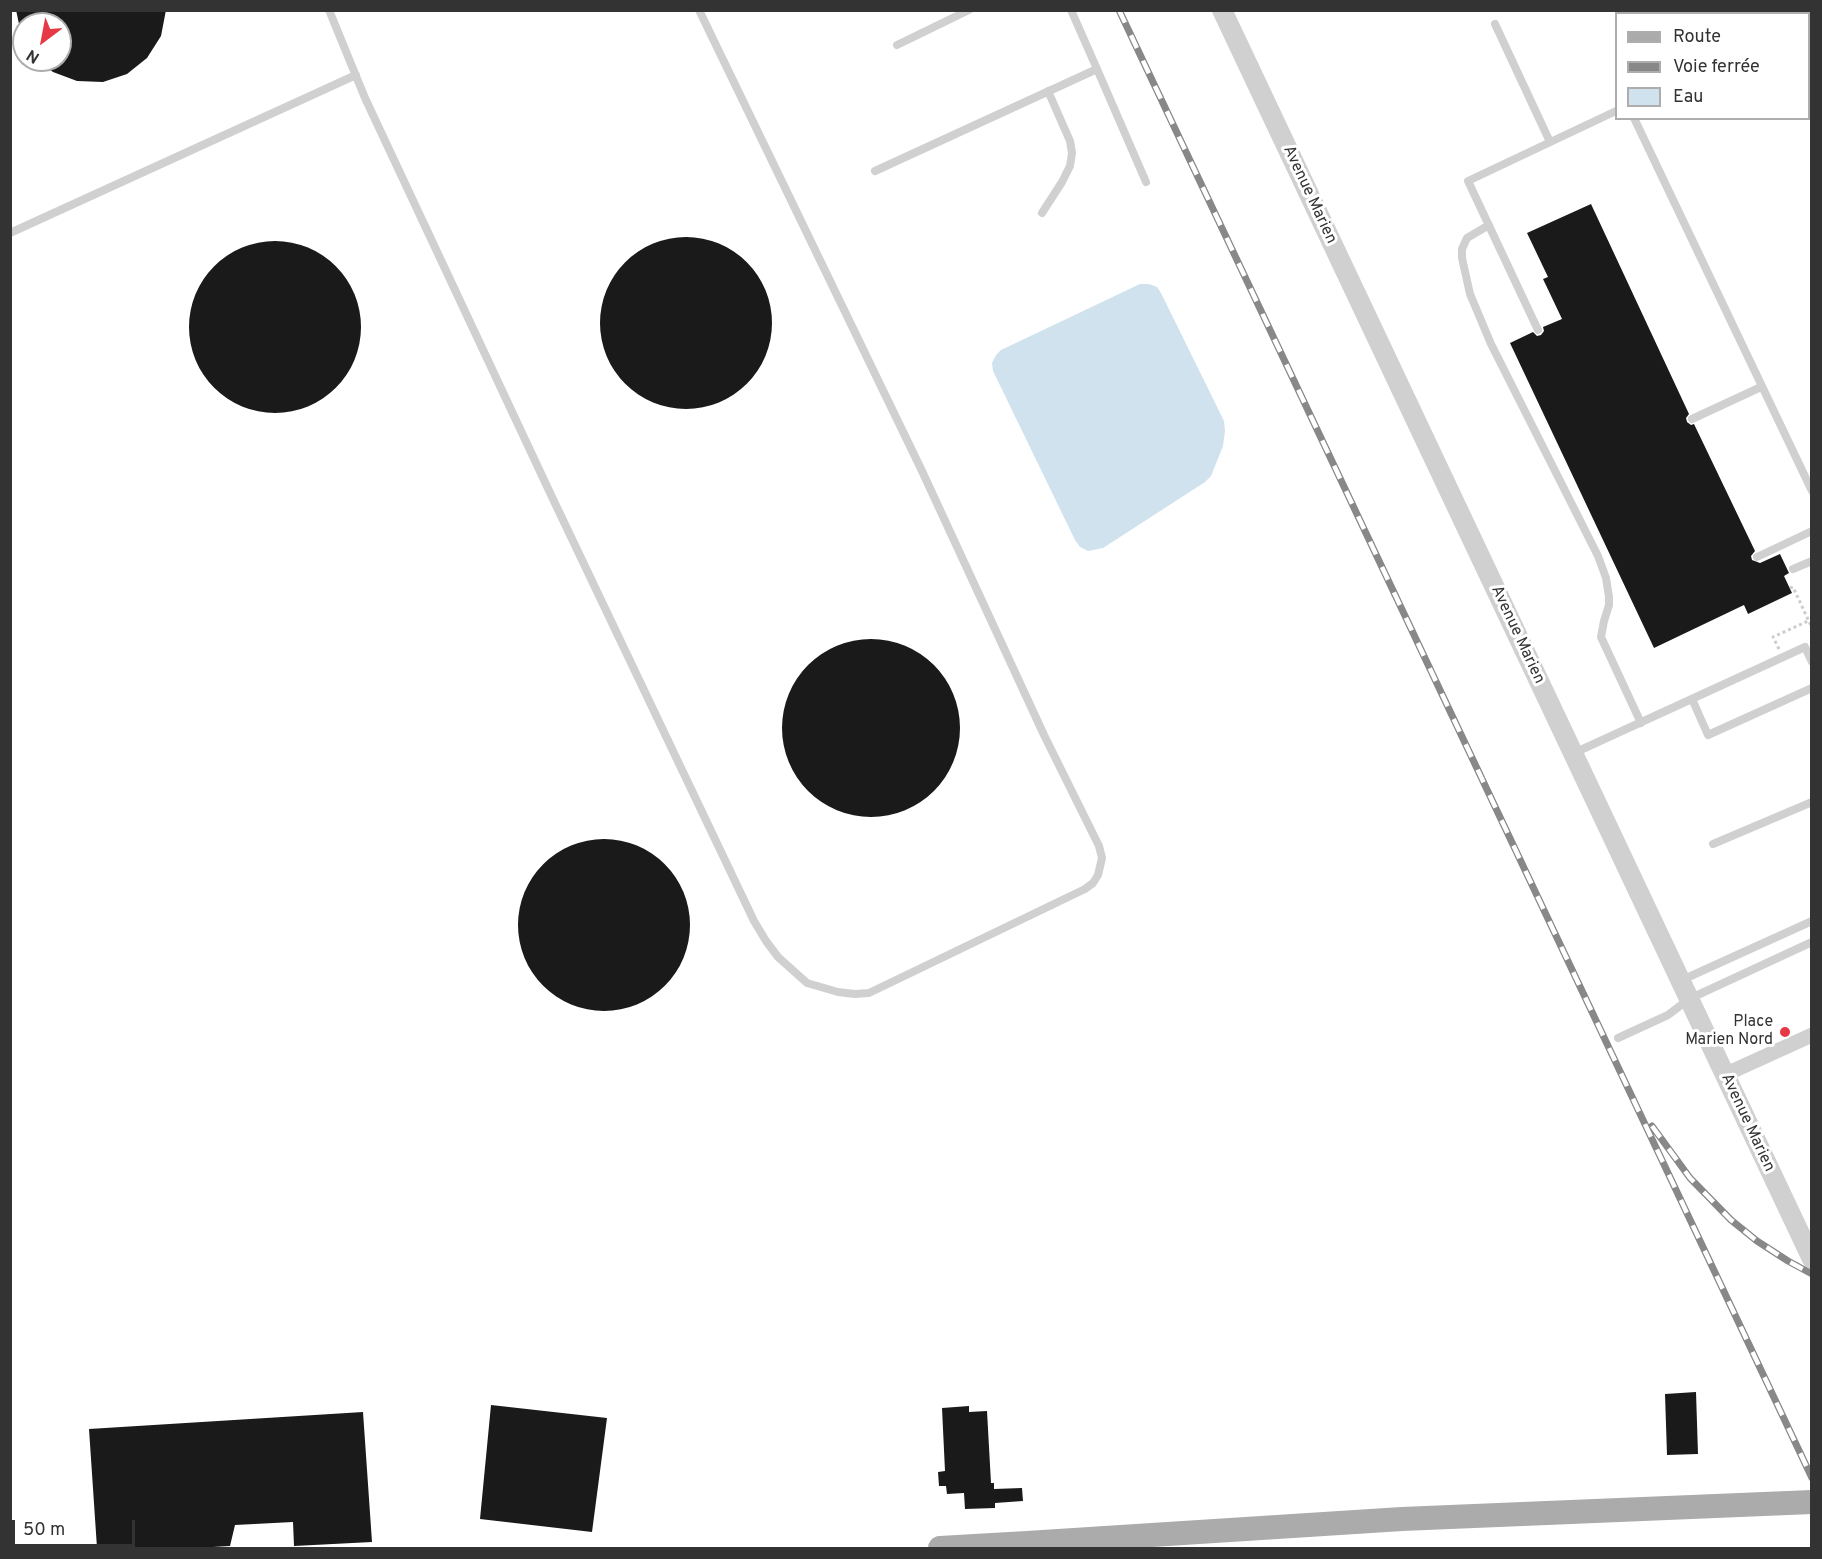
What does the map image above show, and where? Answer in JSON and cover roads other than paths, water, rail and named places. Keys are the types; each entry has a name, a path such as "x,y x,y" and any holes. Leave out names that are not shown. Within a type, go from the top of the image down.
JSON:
{"main road":[{"path":"940,1548 1402,1519 1812,1502"},
{"path":"1027,1544 1114,1548"}],"street":[{"name":"Avenue Marien","path":"1222,10 1812,1259"},
{"path":"1725,1075 1812,1035"}],"lane":[{"path":"329,10 356,75 547,486 754,921 778,957 807,983 838,992 869,993 1084,890 1093,883 1098,875 1102,858 1099,846 1044,735 922,471 699,10"},
{"path":"897,45 969,10"},
{"path":"1071,10 1146,182"},
{"path":"1495,24 1550,142"},
{"path":"875,171 1097,69"},
{"path":"10,233 356,75"},
{"path":"1042,213 1070,166 1072,153 1070,141 1048,91"},
{"path":"1538,330 1468,181 1615,112"},
{"path":"1635,120 1812,491"},
{"path":"1489,225 1467,238 1462,249 1470,294 1491,344 1598,556 1610,597 1601,638 1641,723"},
{"path":"1692,419 1761,387"},
{"path":"1757,556 1812,531"},
{"path":"1793,569 1812,561"},
{"path":"1573,754 1805,647 1811,660"},
{"path":"1692,699 1708,735 1812,688"},
{"path":"1713,844 1812,802"},
{"path":"1680,981 1812,921"},
{"path":"1618,1038 1668,1015 1689,999 1812,942"}],"water":[{"path":"1140,284 1157,287 1161,293 1224,421 1223,446 1211,476 1205,482 1103,548 1088,551 1080,547 1075,540 993,371 992,363 1001,350"}],"railway":[{"path":"1119,10 1812,1478"},
{"path":"1652,1126 1690,1178 1731,1220 1757,1241 1812,1274"}],"place":[{"name":"Place Marien Nord","path":"1785,1032"}]}
